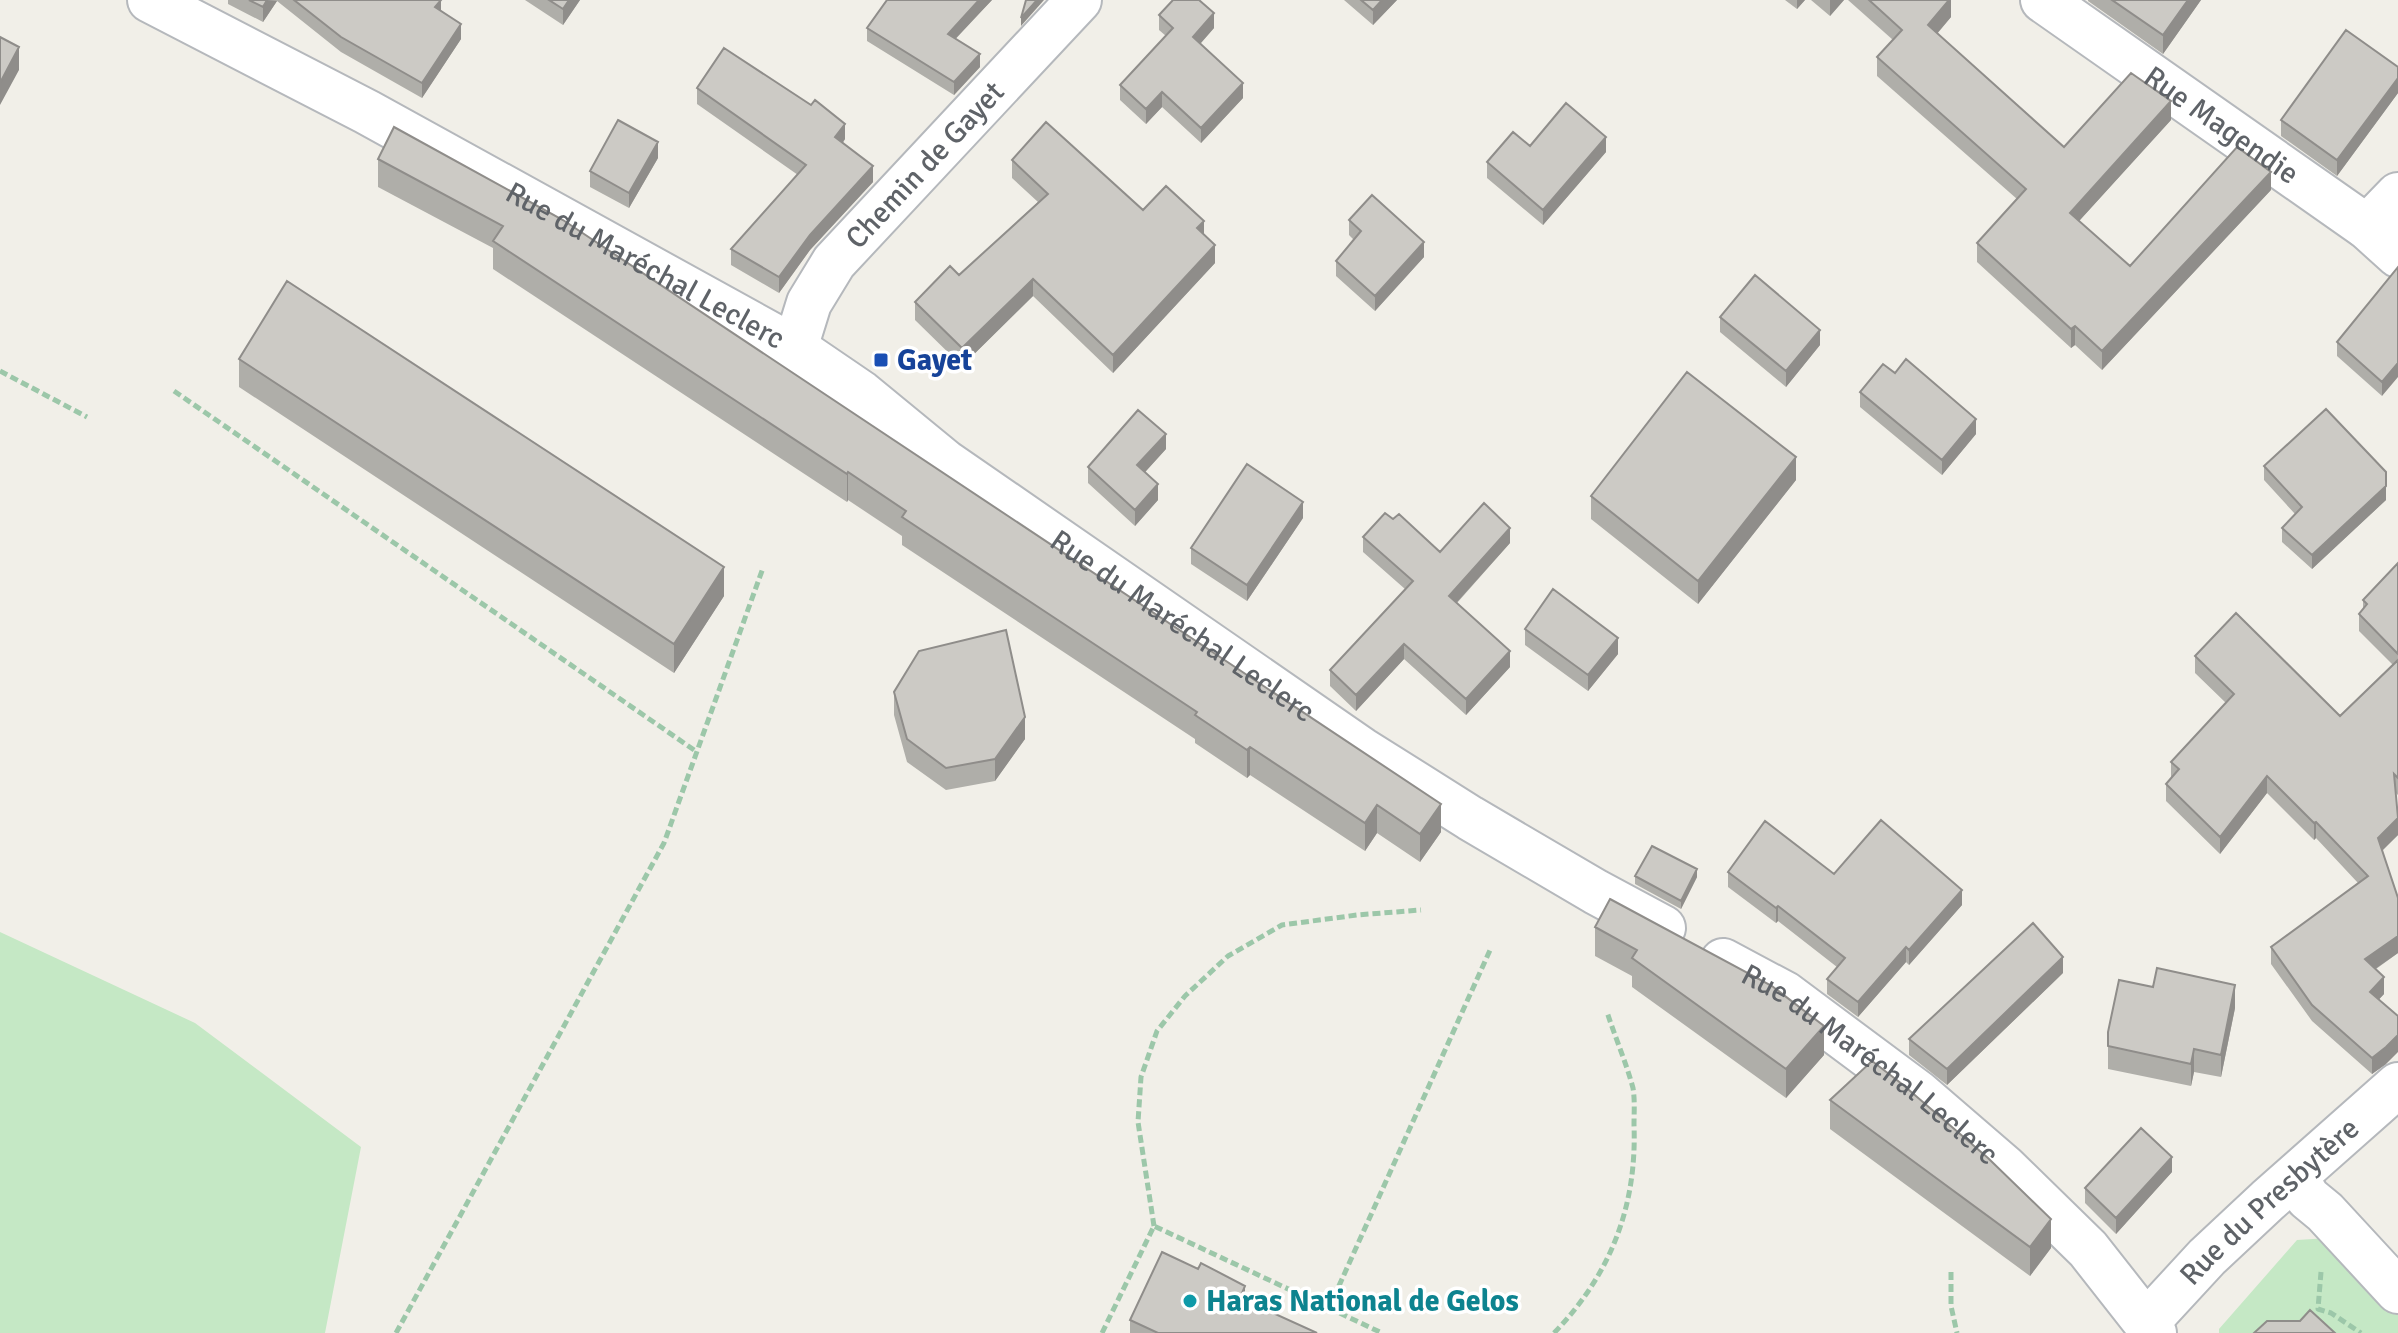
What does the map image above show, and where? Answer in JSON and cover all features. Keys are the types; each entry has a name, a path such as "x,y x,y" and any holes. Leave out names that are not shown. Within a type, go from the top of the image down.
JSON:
{"street":[{"name":"Rue du Maréchal Leclerc","path":"150,0 367,112 795,348 861,393 945,462 1362,750 1596,892 1785,994 1918,1093 2005,1168 2088,1249 2150,1328"},
{"name":"Chemin de Gayet","path":"795,348 809,303 834,262 1079,0"},
{"name":"Rue Magendie","path":"2043,0 2382,241"},
{"path":"2382,241 2398,195"},
{"name":"Rue du Presbytère","path":"2150,1328 2207,1257 2398,1085"},
{"path":"2295,1177 2308,1198 2325,1212 2398,1291"}],"path":[{"path":"0,371 87,417"},
{"path":"174,391 697,752"},
{"path":"396,1333 664,843 763,568"},
{"path":"1102,1333 1154,1226 1138,1122 1141,1077 1157,1031 1185,996 1228,956 1282,925 1421,910"},
{"path":"1329,1308 1491,948"},
{"path":"1554,1333 1572,1314 1601,1271 1624,1219 1635,1160 1633,1090 1607,1012"},
{"path":"1154,1226 1382,1333"},
{"path":"1951,1272 1951,1306 1957,1333"},
{"path":"2310,1317 2318,1309"}],"green space":[{"path":"0,932 195,1023 361,1147 325,1333 0,1333"},
{"path":"2329,1238 2398,1314 2398,1333 2219,1333 2219,1329 2297,1240"}],"building":[{"path":"249,0 267,0 263,7"},
{"path":"294,0 441,0 435,7 461,24 422,83 341,37"},
{"path":"549,0 569,0 563,9"},
{"path":"887,0 979,0 948,34 980,54 954,82 867,28"},
{"path":"1026,0 1037,0 1021,18"},
{"path":"1173,0 1199,0 1214,13 1193,37 1243,83 1201,128 1162,92 1146,109 1120,85 1173,28 1159,15"},
{"path":"1361,0 1382,0 1373,10"},
{"path":"1869,0 1949,0 1928,25 2064,147 2131,73 2171,101 2070,213 2130,266 2237,147 2271,172 2102,351 2075,326 2071,329 1977,243 2026,189 1877,57 1902,30"},
{"path":"2112,0 2188,0 2163,35"},
{"path":"2346,30 2398,67 2398,78 2337,160 2281,120"},
{"path":"0,37 19,47 0,83"},
{"path":"724,48 811,105 815,100 845,124 835,137 873,166 810,235 779,277 731,249 806,165 697,88"},
{"path":"1566,103 1606,137 1543,210 1487,162 1513,132 1530,146"},
{"path":"618,120 658,142 629,193 590,171"},
{"path":"1046,122 1143,210 1166,186 1204,221 1197,228 1215,245 1113,355 1033,279 962,348 915,302 950,266 959,275 1048,194 1012,160"},
{"path":"394,127 563,220 1441,804 1420,834 1377,805 1365,823 1250,747 1247,750 1195,715 1197,712 902,517 906,511 493,241 503,226 378,159"},
{"path":"1372,195 1424,242 1375,296 1336,261 1361,231 1349,220"},
{"path":"2398,267 2398,363 2382,382 2337,342"},
{"path":"1755,275 1820,330 1786,371 1720,317"},
{"path":"287,281 724,567 674,644 239,359"},
{"path":"1906,359 1976,419 1942,460 1860,392 1883,364 1895,373"},
{"path":"1687,372 1796,457 1698,581 1591,496"},
{"path":"2326,409 2386,472 2386,486 2312,555 2282,528 2302,507 2264,466"},
{"path":"1138,410 1166,434 1137,465 1158,484 1135,510 1088,467"},
{"path":"1247,464 1303,502 1247,585 1191,548"},
{"path":"1484,503 1510,528 1449,596 1510,651 1466,699 1404,644 1356,695 1330,670 1413,581 1363,537 1385,513 1393,519 1399,514 1440,552"},
{"path":"2398,563 2398,654 2359,614 2367,604 2363,600"},
{"path":"1553,589 1618,638 1588,675 1525,629"},
{"path":"2236,613 2340,716 2398,660 2398,778 2394,774 2398,818 2378,838 2398,898 2398,936 2365,959 2384,977 2370,992 2398,1016 2398,1035 2372,1058 2312,1005 2271,947 2368,876 2267,776 2220,837 2166,784 2179,769 2171,762 2234,694 2195,656"},
{"path":"1006,630 1025,717 995,759 946,768 907,739 894,692 919,651"},
{"path":"1881,820 1962,890 1858,1002 1827,979 1845,958 1728,872 1765,821 1834,874"},
{"path":"1652,846 1697,869 1681,901 1635,876"},
{"path":"1610,899 1772,986 1824,1026 1786,1069 1632,958 1637,950 1595,927"},
{"path":"2033,923 2063,957 1947,1069 1909,1039"},
{"path":"2157,968 2235,985 2221,1055 2194,1049 2191,1064 2108,1046 2119,980 2153,987"},
{"path":"1872,1061 1988,1158 2051,1219 2030,1247 1830,1100"},
{"path":"2141,1128 2172,1157 2116,1218 2085,1188"},
{"path":"1162,1252 1198,1269 1201,1263 1245,1286 1240,1298 1317,1333 1158,1333 1130,1320"},
{"path":"2310,1310 2335,1333 2254,1333 2267,1321 2300,1321"}],"place":[{"name":"Gayet","path":"881,360"},
{"name":"Haras National de Gelos","path":"1190,1301"}]}
